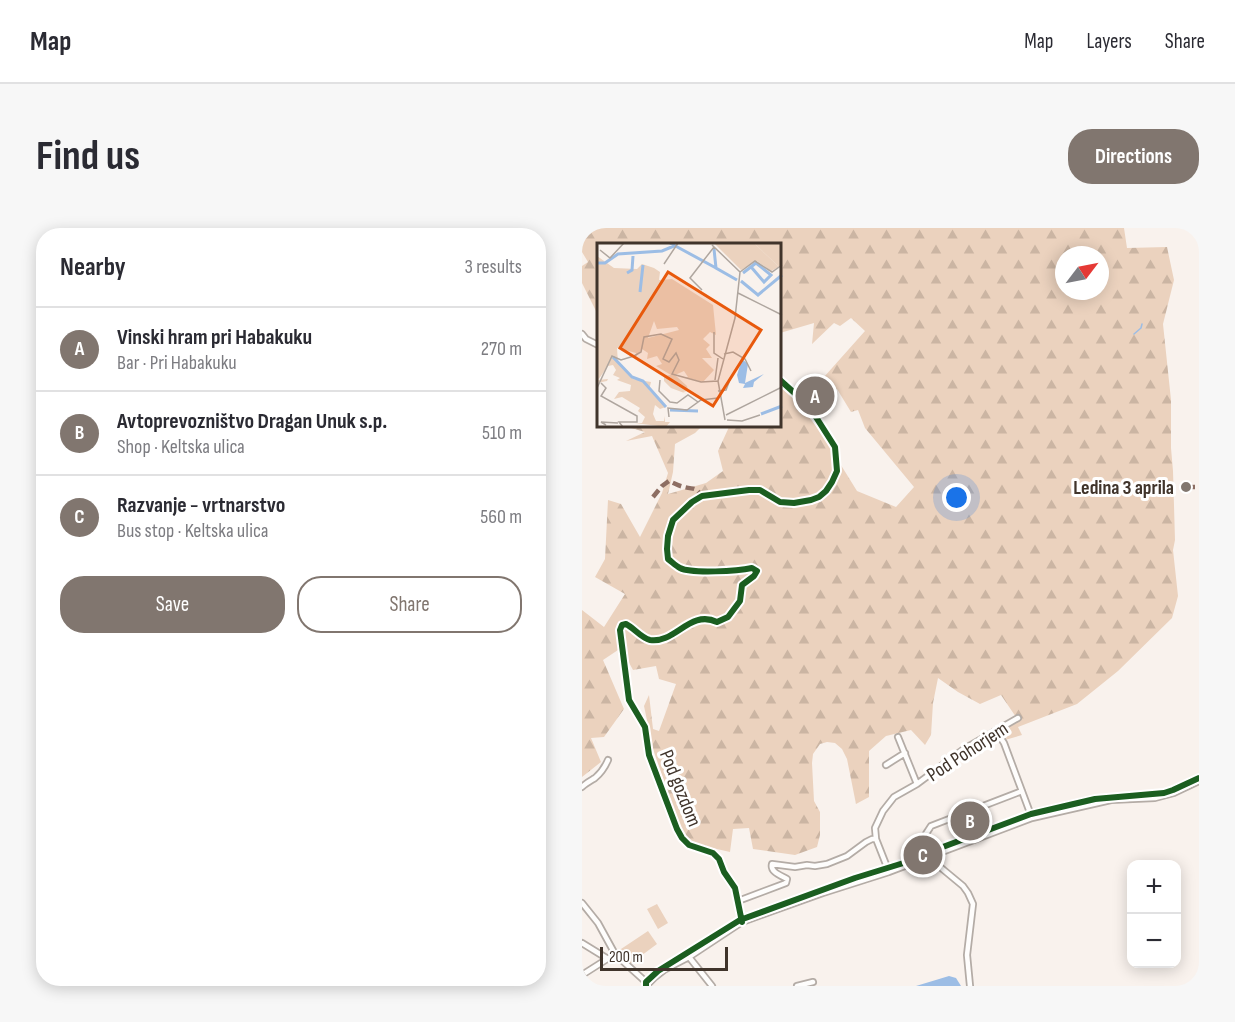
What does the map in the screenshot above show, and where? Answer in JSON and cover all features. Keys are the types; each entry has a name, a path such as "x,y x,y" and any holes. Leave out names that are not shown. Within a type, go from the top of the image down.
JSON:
{"street":[{"path":"582,334 586,339 597,344"},
{"name":"Pod gozdom","path":"742,922 735,888 724,872 719,859 713,853 689,845 677,829 649,755 645,727 629,700 620,630 622,625 626,624 649,640 660,640 697,620 710,619 717,622 728,617 740,601 742,585 757,571 752,568 693,571 680,568 668,559 668,536 673,520 692,502 702,496 760,490 780,502 794,503 819,497 826,491 837,471 835,447 814,414 782,382"},
{"name":"Pod Pohorjem","path":"876,838 875,828 883,811 894,797 917,784 964,749 1018,718"},
{"path":"996,731 1004,743 1032,818"},
{"name":"Pod Pohorjem","path":"898,737 917,784"},
{"name":"Pod Pohorjem","path":"886,765 905,753"},
{"path":"582,787 604,769 608,760"},
{"path":"582,903 598,923 615,954 646,984 664,970 689,957 742,922 889,872 1032,818 1111,800 1155,798 1174,793 1199,781"},
{"path":"970,986 967,949 973,904 963,886 927,857 918,846 931,826 1022,791"},
{"path":"738,900 786,883 787,879 773,871 772,864 795,867 832,863 853,854 866,842 876,838 889,872"},
{"path":"582,943 608,959"},
{"path":"582,975 615,954"},
{"path":"689,957 712,986"},
{"path":"797,986 813,982"}],"green space":[{"path":"582,228 1124,228 1127,248 1167,247 1174,280 1163,324 1171,400 1175,540 1173,550 1178,596 1172,618 1118,671 1077,704 1018,727 1022,735 1005,740 1001,731 1018,720 1001,695 980,704 938,678 933,703 931,735 925,745 911,730 886,736 869,751 869,797 856,804 847,759 842,749 835,743 820,744 813,754 812,763 814,801 820,812 820,835 817,847 795,855 753,849 749,828 733,829 730,852 695,844 687,837 679,824 653,749 644,706 649,695 653,729 659,731 676,684 659,679 656,666 633,670 621,648 603,660 624,709 604,737 591,738 601,762 582,777 582,610 604,627 625,594 595,577 605,559 608,500 621,504 640,537 662,493 668,473 652,436 626,441 645,432 631,428 700,428 675,444 673,472 668,494 706,483 723,471 718,451 729,428 782,428 782,389 793,398 818,428 857,491 896,507 914,487 865,428 858,410 851,412 837,389 829,390 824,377 865,331 851,318 840,326 834,323 812,344 814,323 782,332 782,243 597,243 597,313 582,283 582,266 588,262 582,252"},
{"path":"657,904 668,923 658,929 647,909"},
{"path":"648,931 657,944 630,964 618,951"}],"water":[{"path":"949,976 956,978 961,986 916,986"}],"waterway":[{"path":"1134,334 1142,324"}],"marked path":[{"path":"653,497 669,481 696,490 702,496"},
{"path":"1186,487 1199,487"}],"cycle path":[{"path":"742,922 735,888 724,872 719,859 713,853 689,845 677,829 649,755 645,727 629,700 620,630 622,625 626,624 647,639 659,640 699,620 707,619 717,622 728,617 740,601 742,585 757,571 752,568 715,571 686,570 668,559 668,536 673,520 692,502 702,496 760,490 780,502 794,503 819,497 832,482 837,471 835,447 814,414 782,382"},
{"path":"646,986 646,982 658,971 740,920 855,878 910,861 1031,814 1095,799 1164,793 1199,778"}],"place":[{"name":"Vinski hram pri Habakuku","path":"815,396"},
{"name":"Ledina 3 aprila","path":"1186,487"},
{"name":"Avtoprevozništvo Dragan Unuk s.p.","path":"970,821"},
{"name":"Razvanje - vrtnarstvo","path":"923,855"}]}
